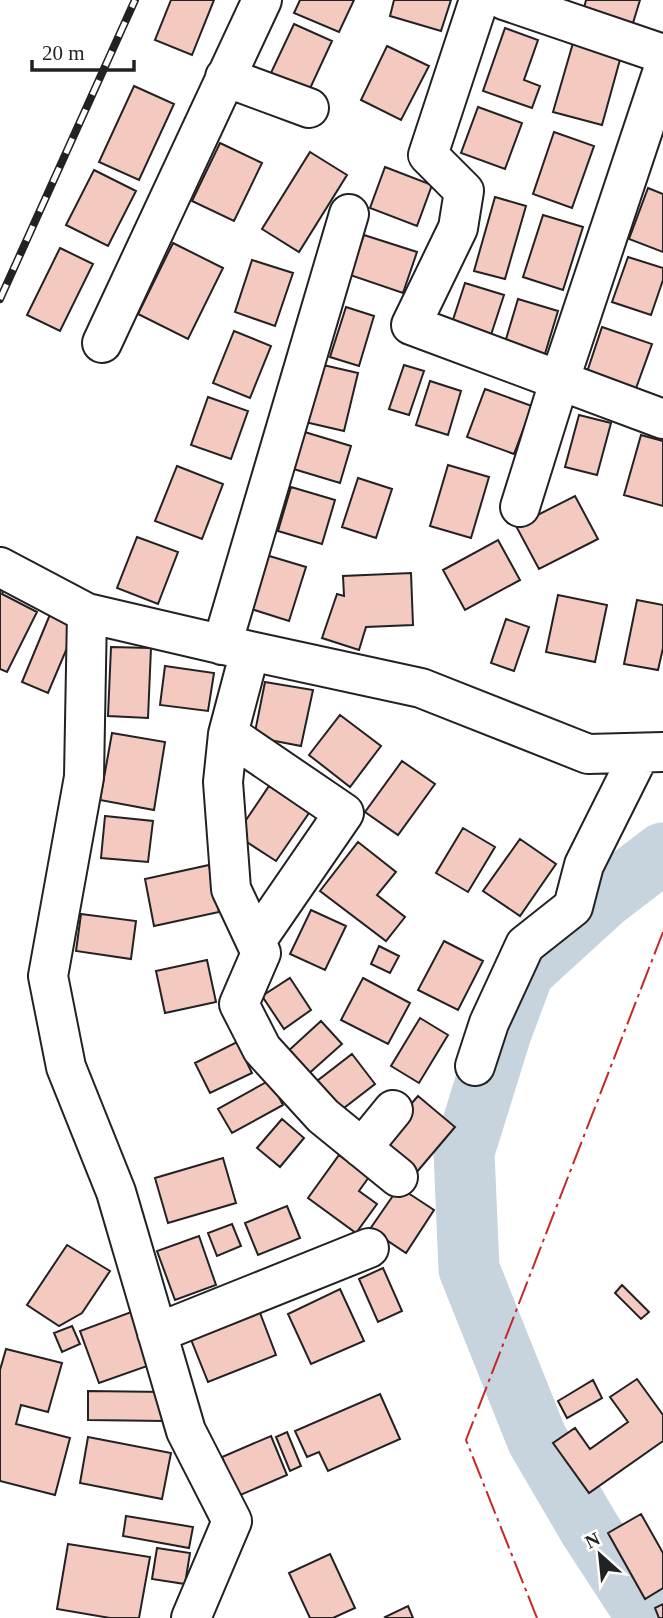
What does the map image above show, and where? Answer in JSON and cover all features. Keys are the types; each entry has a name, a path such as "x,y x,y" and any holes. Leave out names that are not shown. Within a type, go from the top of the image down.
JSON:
{"street":[{"path":"102,343 262,0"},
{"path":"480,0 428,155 464,191 458,229 411,325 663,419"},
{"path":"504,0 663,54"},
{"path":"520,507 559,382 649,160 663,70"},
{"path":"225,77 309,108"},
{"path":"349,214 236,648 223,782 232,889 261,953 239,1004 262,1049 323,1116 398,1177"},
{"path":"0,567 87,613 421,688 589,754 652,752"},
{"path":"87,613 84,777 48,976 66,1067 116,1192 186,1431 232,1521 191,1618"},
{"path":"228,734 344,813 256,940"},
{"path":"475,1066 489,1023 525,946 573,907 584,864 652,752"},
{"path":"362,1148 393,1110"},
{"path":"157,1333 369,1248"}],"building":[{"path":"171,0 214,0 192,55 155,40"},
{"path":"300,0 354,0 339,32 294,13"},
{"path":"394,0 451,0 441,31 390,16"},
{"path":"586,0 640,0 633,23 584,8"},
{"path":"294,24 332,41 307,95 269,77"},
{"path":"505,28 538,40 524,80 540,86 532,108 483,91"},
{"path":"573,43 621,56 602,125 553,112"},
{"path":"387,46 429,66 401,120 361,100"},
{"path":"134,86 174,104 139,180 99,162"},
{"path":"478,107 522,123 505,169 461,153"},
{"path":"554,132 594,146 572,208 533,194"},
{"path":"220,143 262,163 234,221 192,201"},
{"path":"310,152 347,175 299,252 262,229"},
{"path":"385,167 432,185 417,226 370,208"},
{"path":"94,170 136,191 108,246 66,225"},
{"path":"648,188 663,194 663,252 629,239"},
{"path":"495,197 526,206 505,279 474,271"},
{"path":"543,215 583,227 563,290 523,277"},
{"path":"364,235 417,252 403,293 350,275"},
{"path":"173,243 223,268 188,339 138,314"},
{"path":"60,248 93,264 60,331 27,315"},
{"path":"628,257 663,268 663,280 651,315 612,302"},
{"path":"252,260 293,273 275,326 235,312"},
{"path":"465,283 504,295 488,344 449,332"},
{"path":"518,299 558,311 544,357 504,346"},
{"path":"346,307 374,316 359,366 330,357"},
{"path":"602,327 652,344 635,391 586,375"},
{"path":"234,331 271,346 250,398 213,383"},
{"path":"319,364 358,373 344,431 305,422"},
{"path":"404,365 424,371 409,415 389,409"},
{"path":"430,381 461,391 448,435 416,425"},
{"path":"485,389 532,406 514,454 467,437"},
{"path":"208,397 248,411 231,459 191,445"},
{"path":"579,415 611,423 597,475 565,467"},
{"path":"298,430 351,446 340,483 287,467"},
{"path":"641,435 663,441 663,506 624,495"},
{"path":"448,465 489,477 471,538 430,526"},
{"path":"177,466 223,484 202,539 155,521"},
{"path":"358,478 392,489 376,538 342,527"},
{"path":"291,487 335,500 322,544 278,531"},
{"path":"575,496 598,539 539,569 516,526"},
{"path":"137,537 178,552 158,604 117,588"},
{"path":"498,540 520,580 465,610 443,570"},
{"path":"266,555 306,567 289,621 248,608"},
{"path":"411,573 413,625 366,627 359,650 322,638 337,594 344,596 343,576"},
{"path":"0,581 6,584 2,594 37,612 7,672 0,669"},
{"path":"558,595 607,605 595,662 546,652"},
{"path":"637,600 663,605 663,648 658,670 624,664"},
{"path":"51,612 78,622 48,693 22,682"},
{"path":"506,619 529,627 514,671 491,663"},
{"path":"111,647 151,648 148,718 108,716"},
{"path":"165,666 214,673 208,711 160,705"},
{"path":"265,682 313,690 301,746 254,737"},
{"path":"340,715 381,746 350,787 309,755"},
{"path":"112,733 165,742 154,810 100,800"},
{"path":"402,761 435,784 398,835 365,812"},
{"path":"269,786 309,813 276,861 236,835"},
{"path":"105,816 153,821 148,862 101,858"},
{"path":"463,828 495,847 468,892 436,873"},
{"path":"520,839 556,864 520,916 483,891"},
{"path":"358,842 396,872 377,895 405,917 386,941 320,891"},
{"path":"209,865 219,912 154,926 145,879"},
{"path":"311,910 346,926 325,970 290,954"},
{"path":"81,914 136,921 131,959 76,951"},
{"path":"444,941 483,961 458,1010 418,990"},
{"path":"379,946 399,956 390,973 371,964"},
{"path":"207,960 216,1002 165,1013 156,971"},
{"path":"290,978 311,1010 284,1029 262,996"},
{"path":"363,978 410,1003 388,1044 341,1020"},
{"path":"420,1018 448,1035 419,1083 391,1066"},
{"path":"321,1021 342,1044 306,1076 286,1053"},
{"path":"237,1042 252,1073 210,1093 195,1063"},
{"path":"352,1054 375,1084 340,1111 317,1081"},
{"path":"270,1080 283,1105 232,1133 218,1109"},
{"path":"418,1096 455,1127 416,1173 379,1141"},
{"path":"282,1119 304,1138 280,1167 257,1148"},
{"path":"339,1155 369,1177 359,1191 377,1204 356,1233 308,1198"},
{"path":"223,1158 236,1203 168,1223 155,1178"},
{"path":"399,1187 434,1210 406,1253 370,1229"},
{"path":"287,1206 300,1238 258,1255 245,1223"},
{"path":"232,1224 241,1246 217,1256 208,1233"},
{"path":"199,1236 216,1285 175,1300 157,1251"},
{"path":"67,1245 110,1271 82,1313 59,1326 27,1305"},
{"path":"383,1268 402,1311 378,1322 359,1279"},
{"path":"622,1285 649,1312 641,1319 615,1293"},
{"path":"340,1289 364,1341 311,1364 288,1314"},
{"path":"257,1305 276,1355 208,1382 188,1332"},
{"path":"134,1311 153,1364 99,1383 80,1331"},
{"path":"72,1326 80,1344 62,1352 54,1333"},
{"path":"6,1349 62,1363 48,1412 21,1405 16,1424 70,1438 55,1495 0,1481 0,1370"},
{"path":"637,1379 663,1415 663,1441 589,1493 553,1443 575,1428 590,1449 628,1422 610,1397"},
{"path":"593,1380 602,1398 567,1418 558,1401"},
{"path":"88,1391 165,1392 164,1421 88,1420"},
{"path":"380,1394 400,1439 328,1471 319,1452 307,1457 295,1431"},
{"path":"287,1432 301,1466 290,1471 276,1437"},
{"path":"271,1436 287,1475 238,1496 222,1457"},
{"path":"88,1437 171,1453 162,1499 80,1483"},
{"path":"641,1514 663,1553 663,1588 645,1599 608,1533"},
{"path":"126,1516 193,1527 189,1548 123,1536"},
{"path":"68,1544 150,1557 139,1618 110,1618 57,1609"},
{"path":"157,1548 190,1553 185,1584 152,1579"},
{"path":"330,1554 355,1608 333,1618 310,1618 289,1573"},
{"path":"663,1604 663,1618 659,1618 655,1608"},
{"path":"408,1606 413,1618 385,1617"}],"waterway":[{"path":"644,1618 643,1611 589,1528 537,1439 469,1269 464,1152 501,1033 524,971 604,898 663,853"}],"railway":[{"path":"0,299 135,0"}],"power":[{"path":"537,1618 466,1440 663,932"}]}
